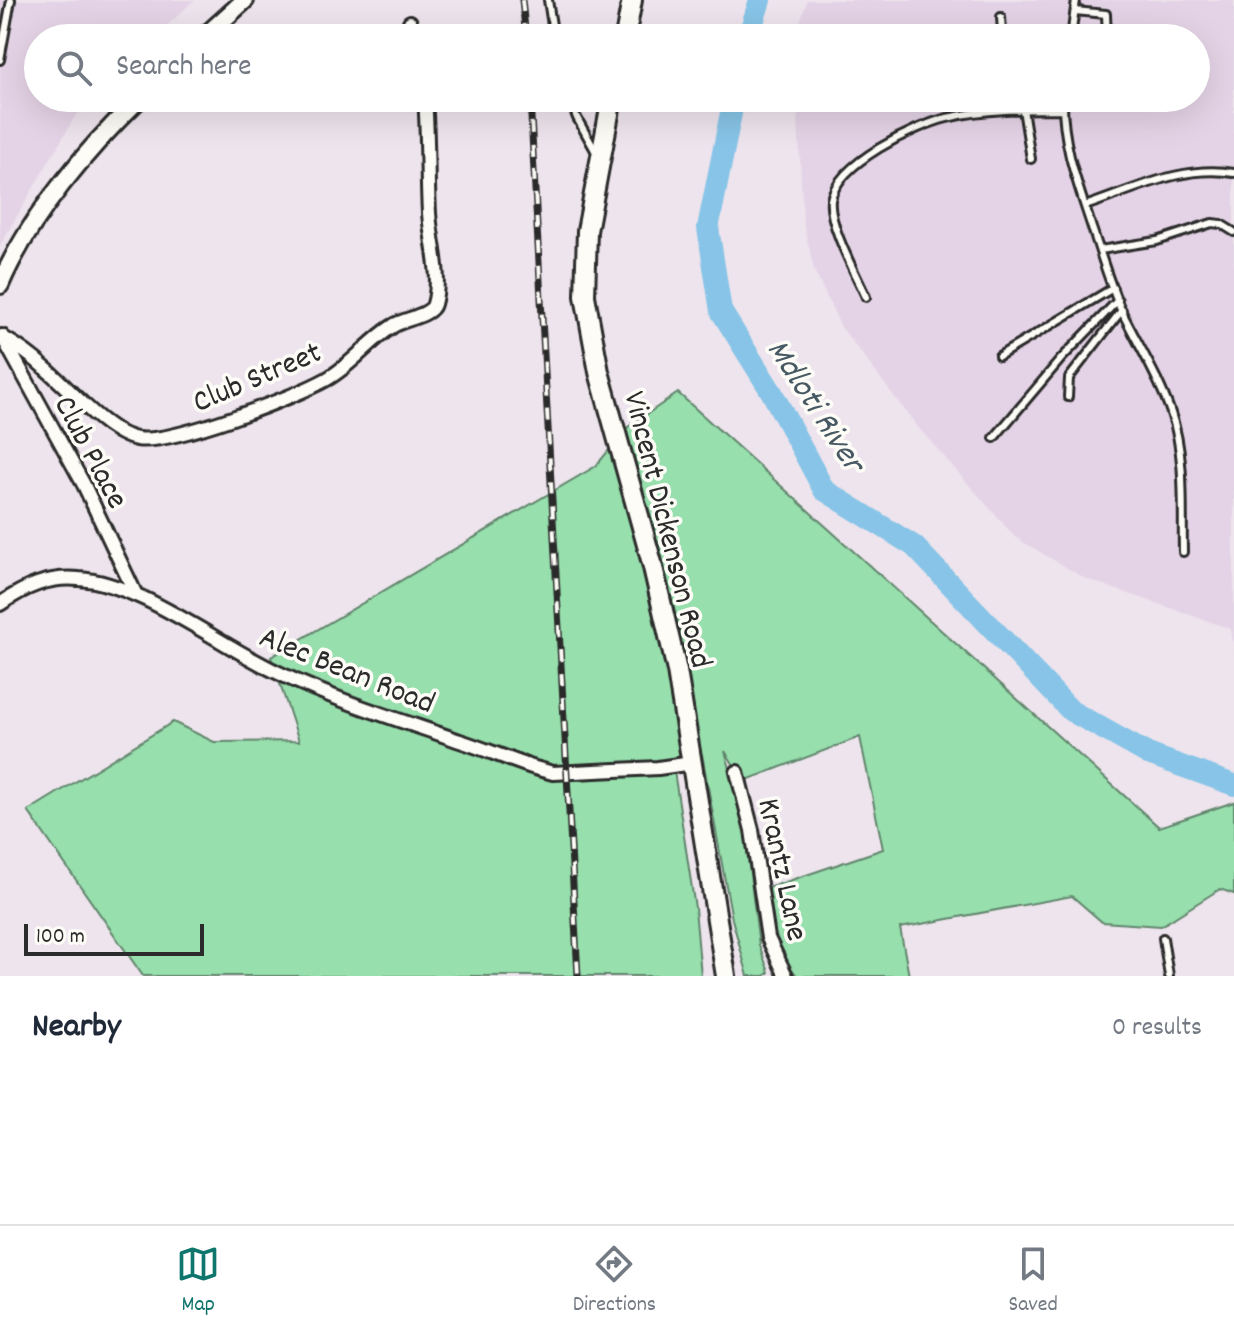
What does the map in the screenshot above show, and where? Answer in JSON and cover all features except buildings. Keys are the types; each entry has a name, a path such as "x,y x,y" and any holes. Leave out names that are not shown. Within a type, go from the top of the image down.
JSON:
{"main road":[{"path":"628,24 632,0"},
{"name":"Vincent Dickenson Road","path":"609,112 587,231 584,267 590,331 667,623 726,976"}],"street":[{"path":"218,24 245,0"},
{"path":"0,285 11,261 83,156 126,112"},
{"name":"Club Street","path":"1,335 24,350 101,418 135,439 178,435 204,427 327,379 392,326 429,312 434,306 436,277 429,214 425,112"},
{"name":"Club Place","path":"1,335 84,485 136,595"},
{"name":"Alec Bean Road","path":"0,604 24,588 42,581 62,578 99,582 136,595 280,674 392,719 535,768 553,773 658,768 692,763"},
{"name":"Krantz Lane","path":"737,772 752,830 768,938 786,976"}],"lane":[{"path":"0,60 11,0"},
{"path":"548,0 552,24"},
{"path":"1073,24 1076,0"},
{"path":"1075,11 1106,14 1106,24"},
{"path":"1001,17 1001,24"},
{"path":"575,112 600,158"},
{"path":"866,297 837,229 832,208 834,191 841,179 862,160 908,132 948,118 998,112"},
{"path":"1023,112 1031,159"},
{"path":"1063,112 1064,134 1113,288 1171,413 1177,436 1182,492 1183,552"},
{"path":"1085,206 1182,173 1214,170 1234,173"},
{"path":"1100,250 1149,243 1212,223 1221,224 1234,232"},
{"path":"999,356 1113,288"},
{"path":"994,438 1061,359 1118,300"},
{"path":"1068,397 1069,378 1122,310"},
{"path":"1163,938 1169,976"}],"shaded area":[{"path":"0,0 194,0 169,24 24,24 24,112 79,112 0,245"},
{"path":"807,0 1234,0 1234,652 1231,629 1086,579 1016,538 916,425 841,327 814,270 803,221 798,112 1210,112 1210,24 799,24"}],"green space":[{"path":"678,393 1159,827 1234,802 1234,894 1220,889 1161,926 1102,922 1072,896 900,928 909,976 797,976 779,946 765,889 883,849 860,737 744,781 725,751 742,810 759,945 769,972 765,976 748,976 732,919 702,754 672,758 695,908 701,976 143,976 28,811 173,722 214,742 299,741 271,657 596,466 628,427"}],"waterway":[{"name":"Mdloti River","path":"752,24 760,0"},
{"name":"Mdloti River","path":"731,112 708,228 721,311 771,391 824,490 914,546 1071,711 1148,754 1234,785"}],"railway":[{"path":"522,0 525,24"},
{"path":"531,112 578,976"}]}
